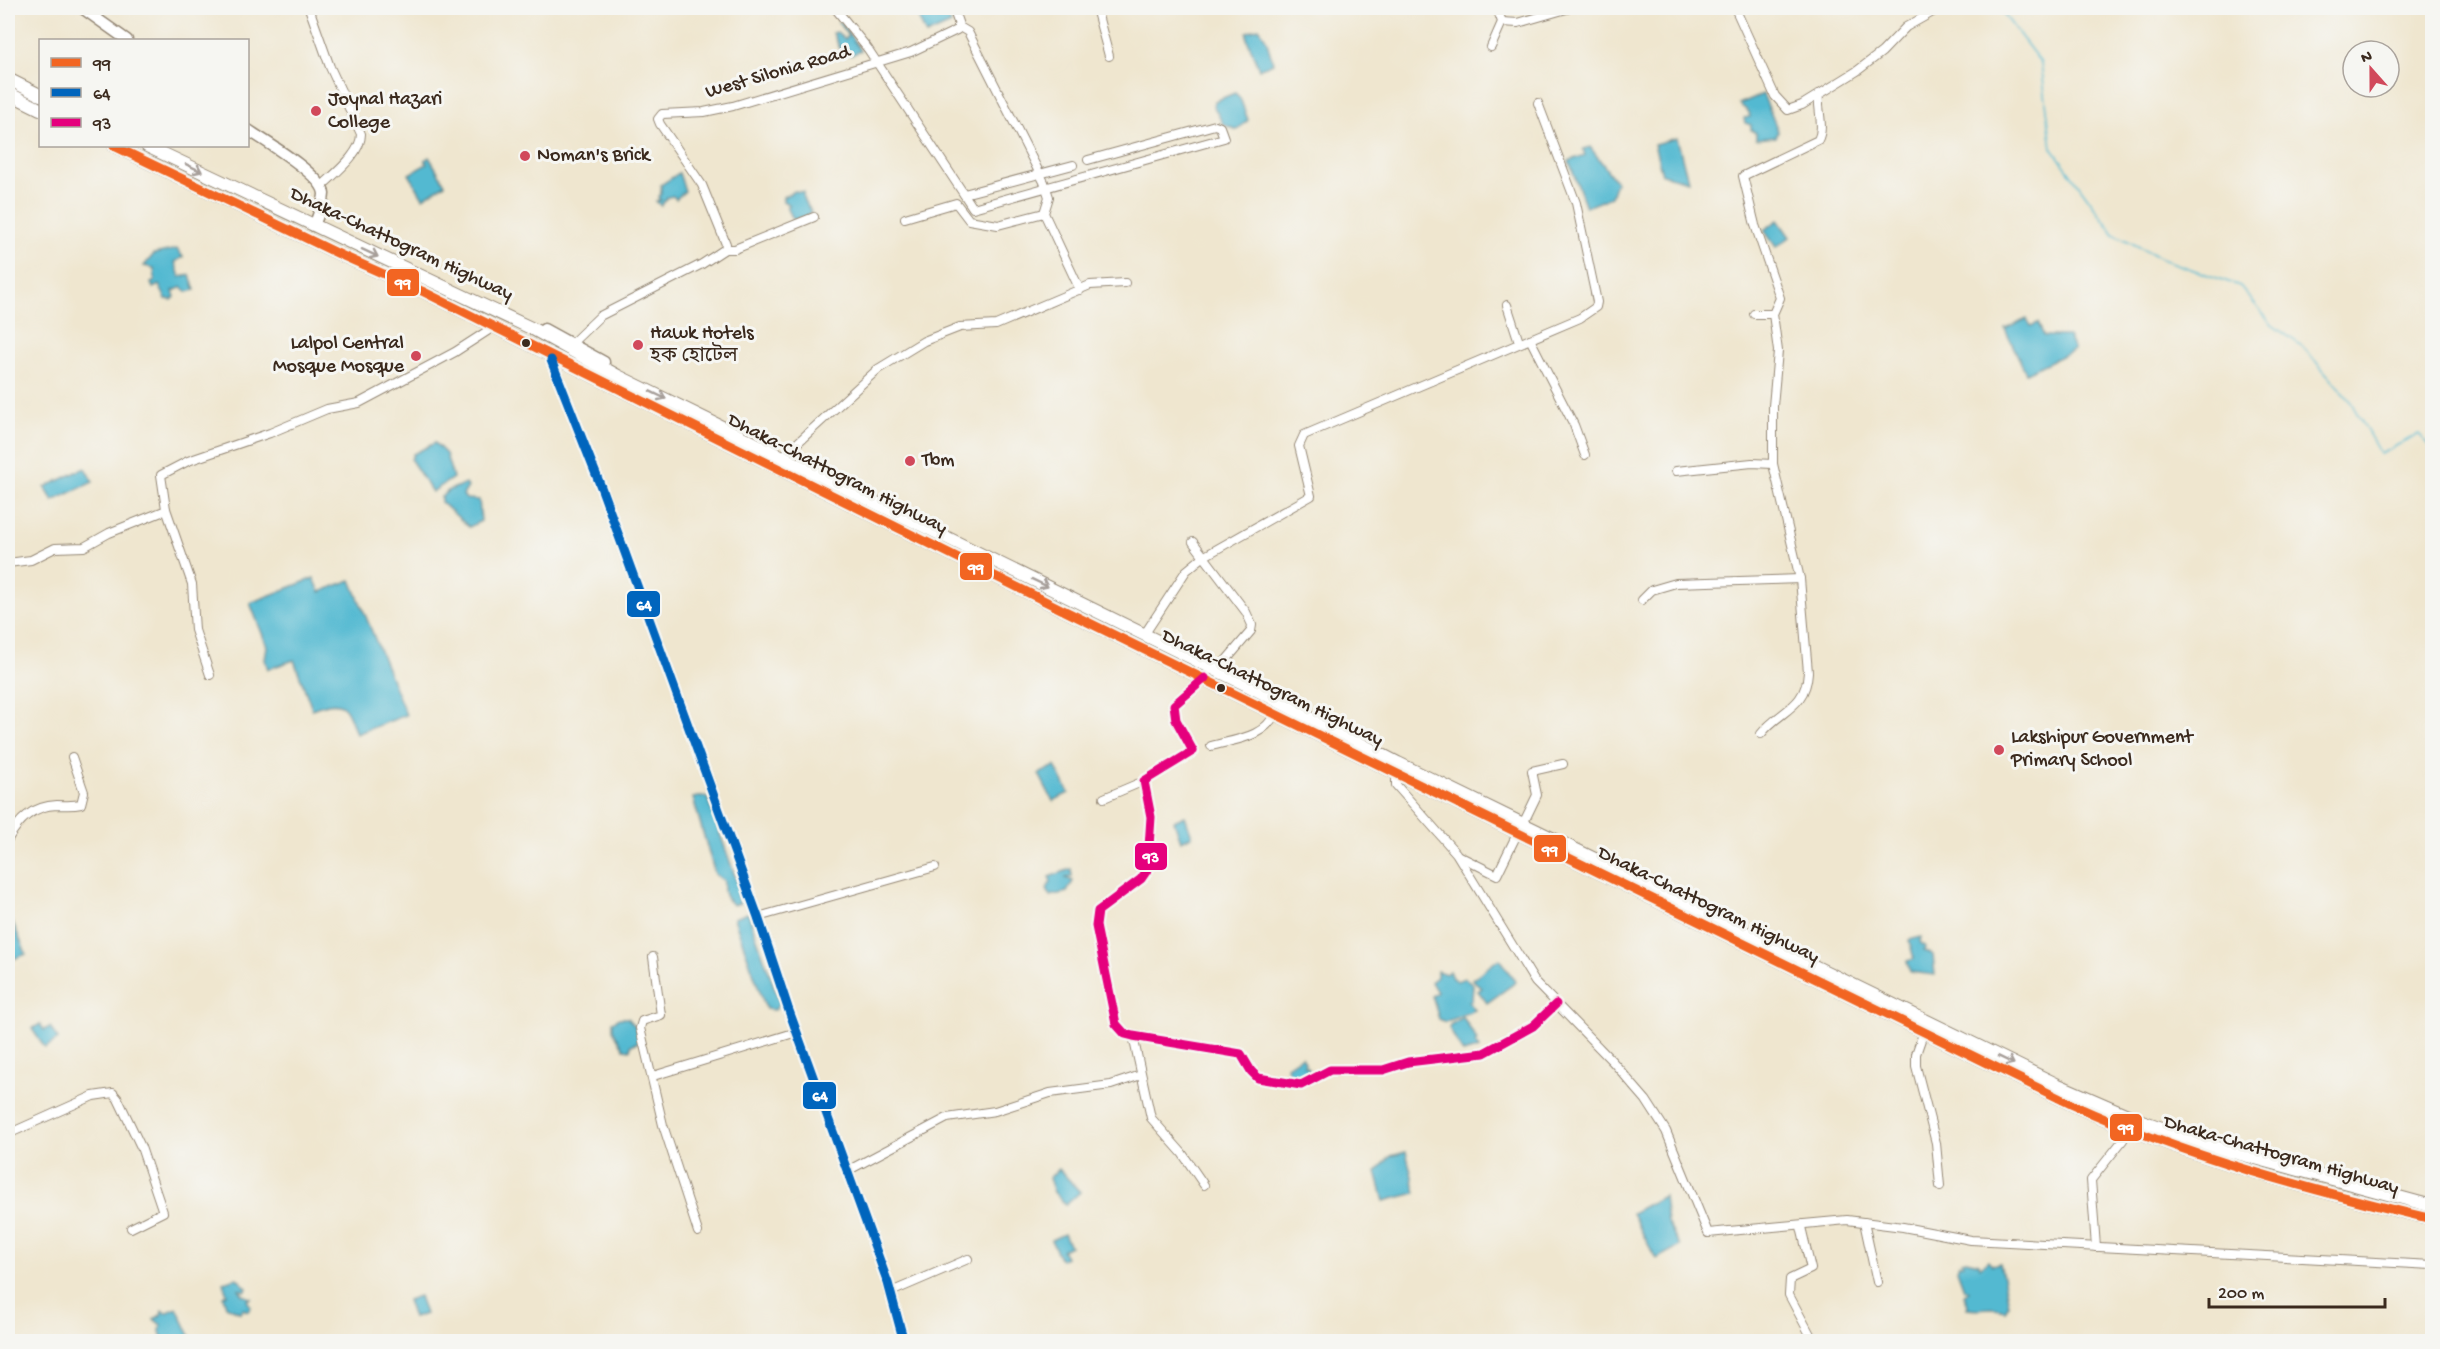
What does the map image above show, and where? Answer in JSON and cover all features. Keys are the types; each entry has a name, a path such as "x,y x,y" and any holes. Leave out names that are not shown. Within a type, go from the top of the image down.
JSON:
{"highway":[{"path":"8,79 39,94"},
{"path":"8,93 39,108"},
{"name":"Dhaka-Chattogram Highway","path":"116,147 341,255 533,329 618,382 1013,585 1396,771 2046,1079 2139,1120 2222,1149 2433,1206"},
{"name":"Dhaka-Chattogram Highway","path":"149,147 348,243 438,292"},
{"path":"214,193 223,189 220,180"},
{"path":"234,203 231,198 232,194 242,191"},
{"path":"341,255 348,243"},
{"name":"Dhaka-Chattogram Highway","path":"618,382 782,457 1217,670 1520,829 1924,1031 2125,1128 2216,1160 2433,1219"},
{"path":"997,577 1005,573 1002,564"},
{"path":"1013,585 1010,582 1010,575 1020,573"}],"main road":[{"path":"82,8 126,39"},
{"path":"249,130 296,163 321,187 324,194 314,226"},
{"path":"456,288 493,303 605,363 618,382 567,368 489,330 444,306 438,292 456,288"},
{"path":"551,360 601,487 758,916 797,1032 849,1170 891,1292 904,1341"},
{"path":"559,380 560,370 567,368"}],"street":[{"path":"309,8 330,67 361,134 361,142 348,160 321,187"},
{"path":"835,8 875,62 973,208 1224,138 1220,127 1215,125 1088,160"},
{"path":"953,8 958,26 968,32 1041,175 1049,197 1044,213 1080,290"},
{"path":"1095,8 1109,56"},
{"path":"1491,47 1502,22 1497,8"},
{"path":"1502,22 1518,22 1570,8"},
{"path":"1735,8 1775,96 1788,110 1802,105 1882,52 1906,27 1940,8"},
{"name":"West Silonia Road","path":"725,249 726,244 702,185 660,124 658,119 662,114 704,112 733,106 943,39 958,26"},
{"path":"1761,734 1770,722 1795,706 1808,684 1800,579 1773,464 1773,406 1778,351 1773,314 1780,298 1755,225 1743,176 1818,140 1822,134 1818,106 1819,94"},
{"path":"1144,635 1186,571 1203,557 1311,496 1299,446 1304,435 1580,318 1596,306 1598,302 1576,203 1538,103"},
{"path":"964,194 1073,165"},
{"path":"905,218 956,203 969,220 998,225 1044,213"},
{"path":"572,344 600,316 702,264 725,249 735,249 814,218"},
{"path":"782,457 878,369 909,349 960,327 996,325 1090,285 1125,284"},
{"path":"1507,305 1519,342"},
{"path":"1754,315 1773,314"},
{"path":"210,675 193,620 192,584 166,509 161,475 189,461 270,433 327,409 359,403 455,352 489,330"},
{"path":"1530,339 1574,425 1585,455"},
{"path":"1676,471 1752,463 1773,464"},
{"path":"8,563 31,560 55,549 84,547 166,509"},
{"path":"1193,542 1246,612 1252,625 1251,631 1217,670"},
{"path":"1642,600 1652,590 1676,584 1800,579"},
{"path":"1104,798 1144,781 1193,751 1176,720 1174,705 1205,678"},
{"path":"1211,746 1248,737 1264,730 1276,712"},
{"path":"8,839 18,820 28,814 47,807 81,804 84,792 72,757"},
{"path":"1459,856 1497,875 1537,795 1532,771 1563,764"},
{"path":"1396,771 1396,785 1459,856 1529,973 1646,1100 1666,1131 1708,1233 1801,1227 1846,1220 1903,1227 1971,1240 2418,1262 2433,1265"},
{"path":"1144,781 1151,817 1149,847 1152,862 1141,879 1098,911 1096,926 1116,1024 1125,1034 1241,1054 1258,1078 1301,1085 1330,1070 1383,1070 1408,1062 1484,1053 1533,1026 1556,1004"},
{"path":"758,916 934,867"},
{"path":"653,957 661,1015 642,1021 640,1028 663,1125 698,1232"},
{"path":"1924,1031 1916,1054 1916,1066 1936,1143 1940,1185"},
{"path":"653,1076 797,1032"},
{"path":"1133,1036 1151,1119 1182,1153 1204,1185"},
{"path":"849,1170 947,1118 995,1111 1050,1093 1111,1085 1140,1075"},
{"path":"8,1134 93,1096 113,1093 118,1098 141,1147 163,1212 131,1228"},
{"path":"2096,1247 2091,1180 2124,1140 2125,1128"},
{"path":"1864,1222 1877,1282"},
{"path":"1801,1227 1811,1269 1790,1279 1789,1295 1814,1341"},
{"path":"891,1292 968,1259"}],"water":[{"path":"917,8 944,8 951,24 926,35 915,10"},
{"path":"838,22 841,22 861,51 851,55 842,53 833,33 837,32 845,39 848,36"},
{"path":"1259,28 1266,39 1273,63 1259,69 1247,39 1247,32"},
{"path":"1235,93 1240,98 1248,120 1237,130 1223,124 1213,105 1215,101"},
{"path":"1763,94 1778,131 1776,137 1756,139 1756,133 1751,130 1751,125 1745,123 1744,118 1750,117 1749,112 1739,104"},
{"path":"1677,138 1688,181 1662,174 1654,144"},
{"path":"1590,147 1616,182 1611,197 1586,207 1569,161 1585,155 1583,149"},
{"path":"429,157 445,184 423,198 409,174 427,164 425,160"},
{"path":"679,173 685,191 676,199 673,196 668,197 661,206 656,201 661,200 658,198 661,194 661,185"},
{"path":"794,191 803,192 804,201 811,211 804,219 800,217 797,220 793,219 787,207 790,205 783,201 783,197"},
{"path":"1778,220 1790,237 1776,247 1764,230"},
{"path":"177,249 183,257 175,262 180,277 190,275 195,290 188,292 182,287 173,291 175,297 172,300 166,299 159,285 153,288 151,283 155,281 154,268 144,266 154,254"},
{"path":"2027,319 2031,326 2038,323 2044,336 2068,336 2074,350 2026,373 2005,329"},
{"path":"435,443 446,454 453,478 432,492 411,460 413,454"},
{"path":"85,468 93,482 53,501 45,487"},
{"path":"466,484 468,487 463,495 466,499 479,500 481,521 469,527 441,502 441,497 449,490"},
{"path":"314,578 320,592 351,580 406,715 356,734 342,706 331,703 312,709 294,660 268,669 265,660 267,646 250,603"},
{"path":"1055,766 1069,793 1053,801 1039,774"},
{"path":"707,797 741,893 737,895 740,903 734,905 726,898 724,881 715,874 693,798"},
{"path":"1185,816 1192,836 1181,841 1174,821"},
{"path":"1071,869 1072,876 1066,878 1073,881 1067,892 1050,896 1047,889 1051,881 1049,877"},
{"path":"748,913 780,1003 775,1010 766,1009 734,918"},
{"path":"13,923 26,954 8,961 8,926"},
{"path":"1921,937 1920,942 1925,947 1924,951 1933,955 1935,975 1910,972 1907,961 1914,959 1909,940"},
{"path":"1499,959 1516,982 1487,1003 1478,991 1482,988 1472,979"},
{"path":"1437,971 1446,974 1449,971 1452,978 1457,981 1465,978 1473,984 1472,1000 1469,1002 1475,1010 1445,1022 1439,1019 1432,996 1437,992 1431,982 1437,977"},
{"path":"1463,1017 1477,1040 1475,1043 1479,1048 1463,1053 1449,1028"},
{"path":"619,1018 628,1018 635,1026 640,1041 631,1045 630,1050 624,1049 613,1030 613,1022"},
{"path":"40,1024 44,1030 50,1027 58,1039 45,1048 32,1029"},
{"path":"1302,1056 1304,1066 1308,1067 1310,1072 1307,1077 1289,1076 1287,1066"},
{"path":"1406,1152 1416,1193 1384,1201 1376,1172 1391,1156"},
{"path":"1059,1169 1080,1192 1066,1205 1054,1192 1049,1178"},
{"path":"1664,1196 1667,1222 1680,1246 1656,1259 1632,1213"},
{"path":"1064,1234 1070,1246 1062,1250 1066,1257 1061,1260 1051,1240"},
{"path":"1988,1260 1992,1265 2000,1263 2009,1304 2005,1310 1967,1308 1964,1295 1968,1291 1964,1289 1957,1270 1959,1264 1963,1264 1962,1261 1979,1263 1980,1267"},
{"path":"237,1278 247,1288 245,1291 239,1289 243,1295 251,1298 247,1300 251,1307 248,1311 243,1309 241,1313 226,1306 223,1296 227,1294 223,1282"},
{"path":"419,1296 425,1314 413,1318 407,1300"},
{"path":"177,1308 191,1338 184,1341 164,1341 160,1332 161,1325 154,1319 161,1315 162,1310 166,1313"}],"waterway":[{"path":"1999,8 2041,63 2052,148 2114,234 2165,260 2240,286 2272,325 2302,346 2349,399 2380,454 2419,434 2432,449"}],"transit line":[{"name":"99","path":"116,147 341,255 422,291 1061,609 2073,1105 2160,1141 2250,1171 2432,1219"},
{"name":"64","path":"551,360 601,487 758,917 788,1008 888,1283 904,1342"},
{"name":"93","path":"1205,678 1174,705 1176,720 1193,751 1144,781 1151,817 1149,847 1152,863 1141,879 1098,911 1096,926 1116,1024 1125,1034 1241,1054 1258,1078 1301,1085 1330,1070 1383,1070 1408,1062 1484,1053 1533,1026 1556,1004"}],"place":[{"name":"Joynal Hazari College","path":"316,111"},
{"name":"Noman's Brick","path":"525,156"},
{"name":"Hawk Hotels হক হোটেল","path":"638,345"},
{"name":"Lalpol Central Mosque Mosque","path":"416,356"},
{"name":"Tbm","path":"910,461"},
{"name":"Lakshipur Government Primary School","path":"1999,750"}]}
